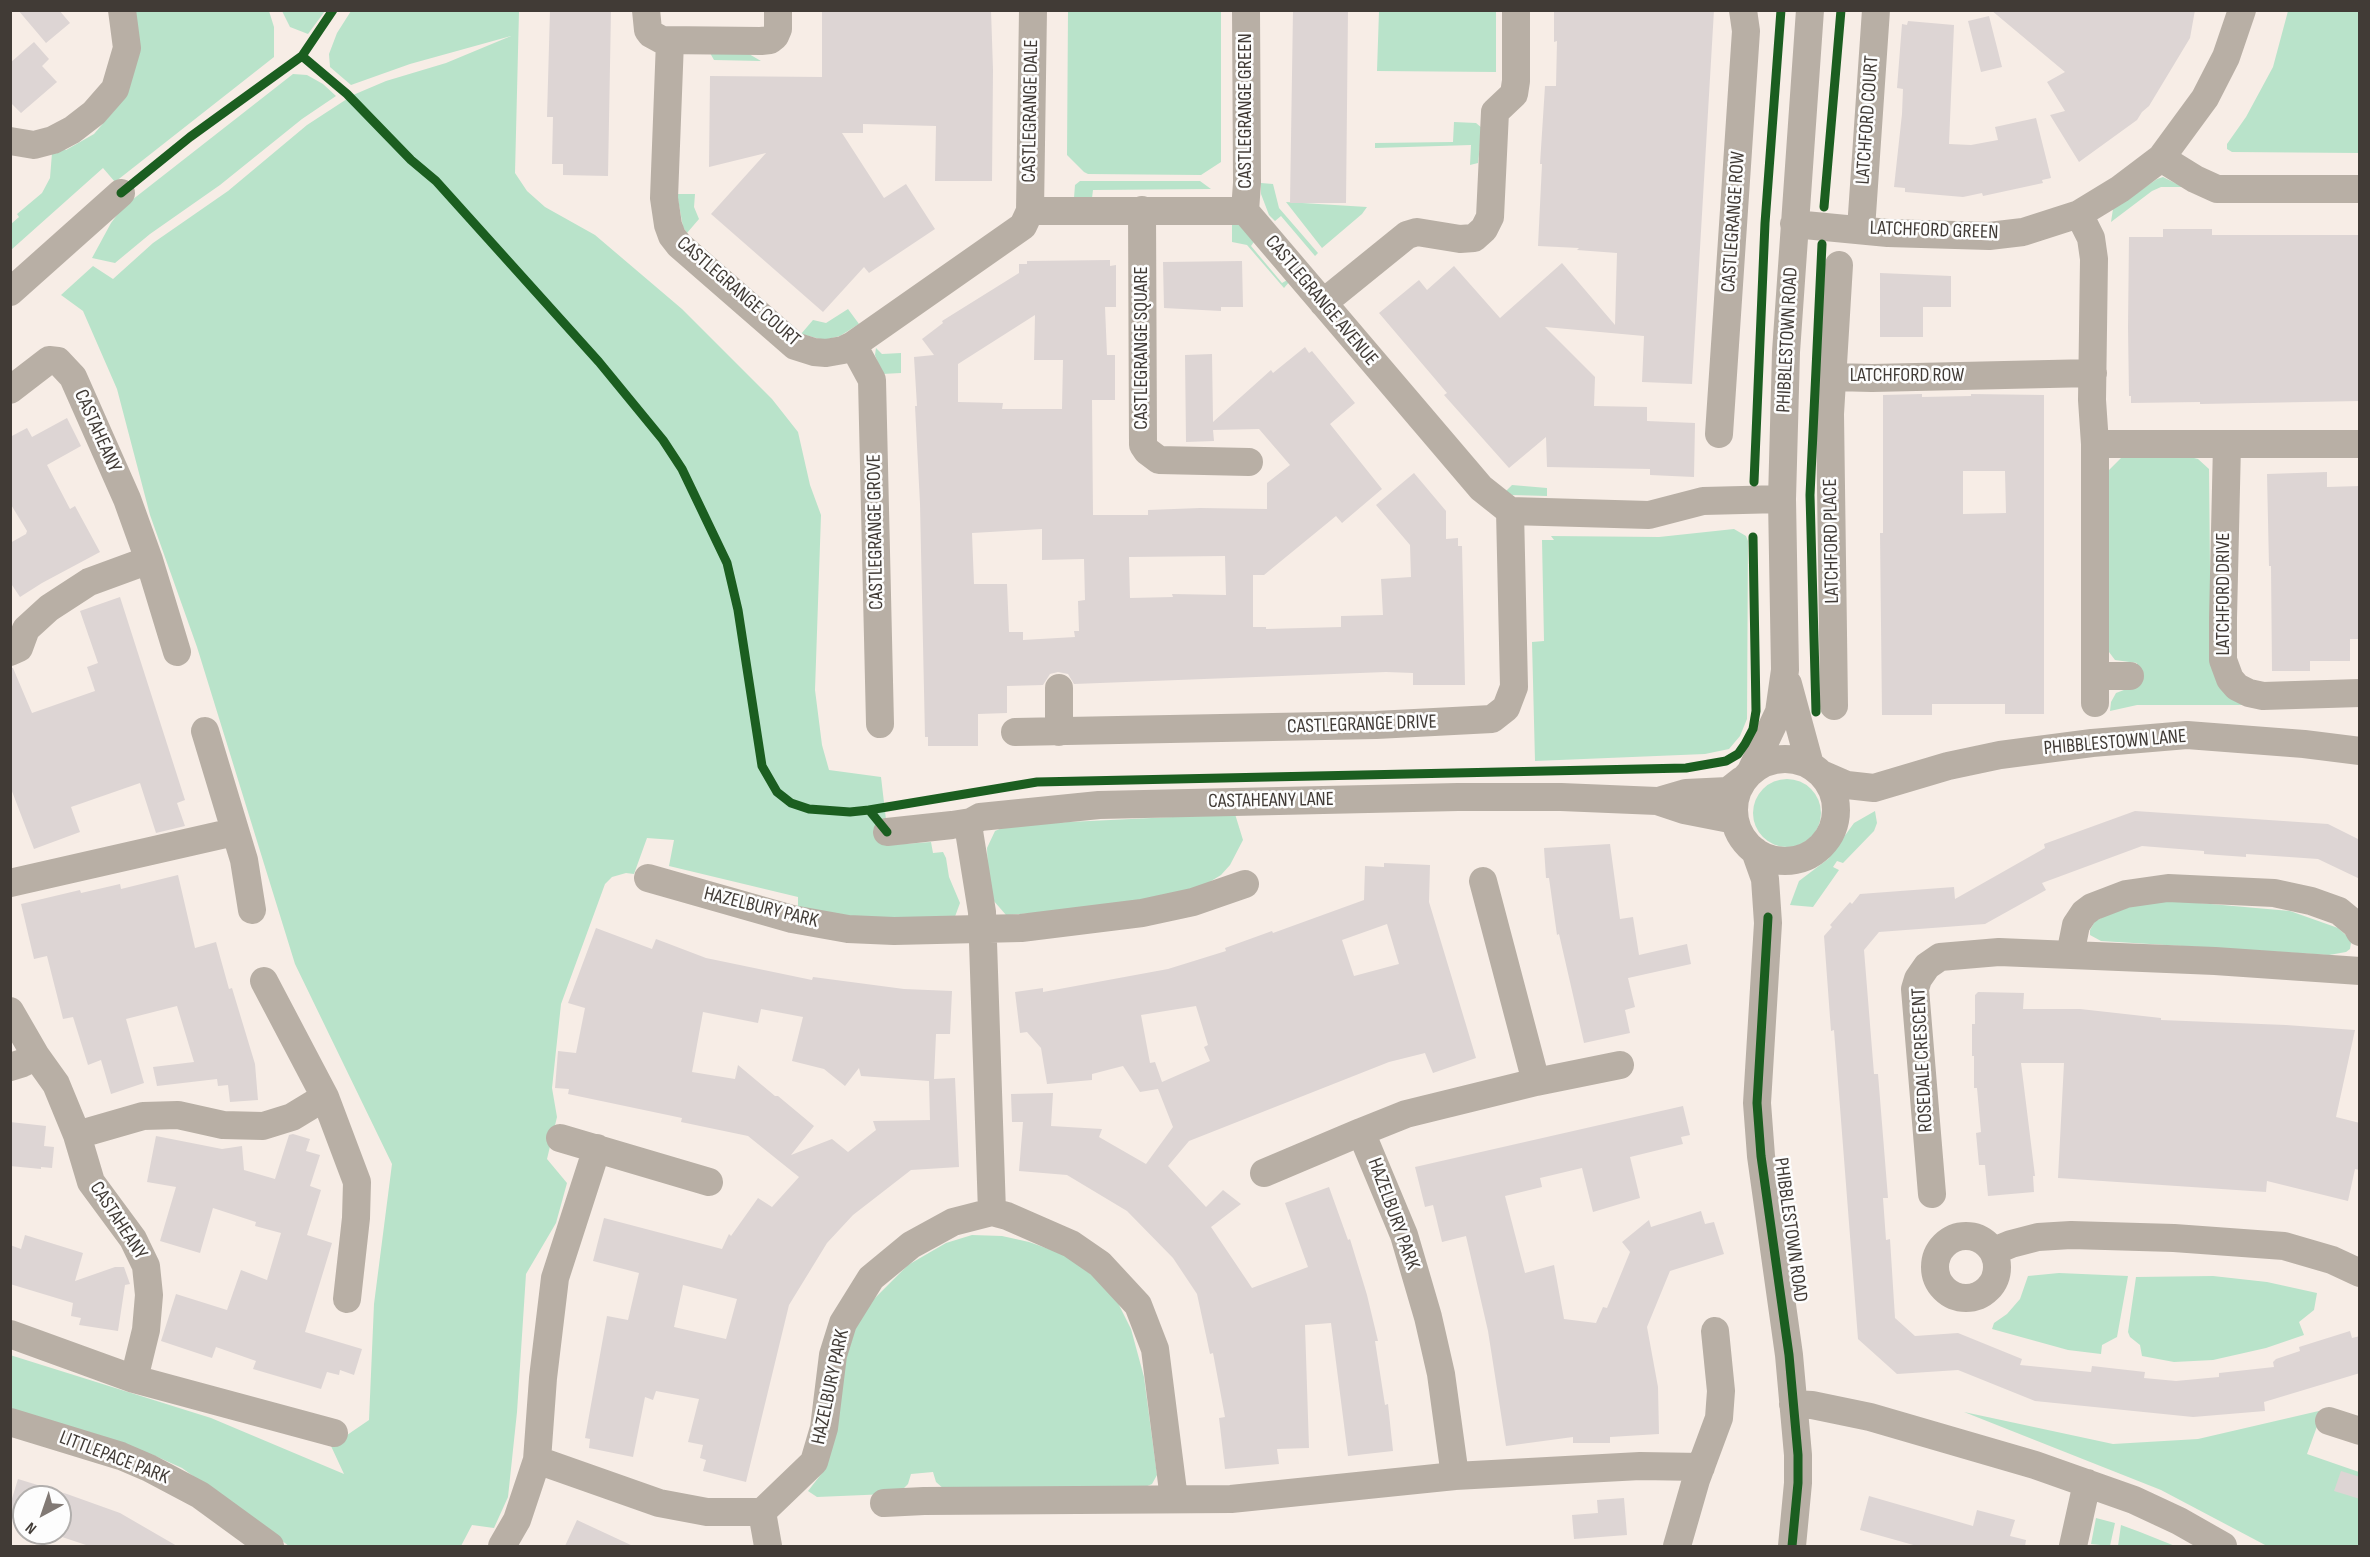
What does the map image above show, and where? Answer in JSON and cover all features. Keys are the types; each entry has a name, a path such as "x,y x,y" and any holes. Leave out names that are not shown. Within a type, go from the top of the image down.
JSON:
{"street":[{"path":"10,141 34,145 53,140 72,130 94,113 115,89 127,48 122,10"},
{"path":"646,10 646,24 651,34 662,40 670,41 770,40 778,29 778,10"},
{"name":"CASTLEGRANGE DALE","path":"1030,211 1033,10"},
{"name":"CASTLEGRANGE GREEN","path":"1245,211 1247,183 1246,10"},
{"path":"1323,303 1407,235 1417,232 1460,239 1474,238 1484,229 1490,218 1495,112 1514,94 1516,81 1516,10"},
{"name":"CASTLEGRANGE ROW","path":"1719,434 1746,32 1743,10"},
{"name":"PHIBBLESTOWN ROAD","path":"1747,776 1779,712 1785,670 1782,499 1786,352 1810,10"},
{"name":"LATCHFORD COURT","path":"1861,229 1876,10"},
{"name":"LATCHFORD GREEN","path":"1794,224 1888,233 1989,236 2023,232 2079,214 2120,189 2162,158 2205,99 2226,57 2242,10"},
{"name":"CASTLEGRANGE COURT","path":"670,41 664,198 672,236 679,245 795,346 826,353 843,350 853,345"},
{"path":"2162,158 2195,179 2217,189 2360,189"},
{"path":"10,291 121,193"},
{"name":"CASTLEGRANGE SQUARE","path":"1142,210 1143,445 1159,460 1249,462"},
{"path":"853,345 1014,234 1023,226 1030,211 1245,211"},
{"name":"CASTLEGRANGE AVENUE","path":"1245,211 1481,488 1509,511"},
{"path":"2079,214 2091,238 2094,259 2092,373 2095,444 2095,689 2130,676"},
{"name":"LATCHFORD ROW","path":"1839,265 1833,376 1872,378 2092,373"},
{"name":"CASTLEGRANGE GROVE","path":"853,345 872,380 880,724"},
{"name":"CASTAHEANY","path":"10,390 49,360 54,359 63,364 73,377 127,499 149,560 177,651"},
{"name":"LATCHFORD PLACE","path":"1833,376 1830,414 1834,706"},
{"path":"2095,444 2360,444"},
{"name":"LATCHFORD DRIVE","path":"2227,444 2223,660 2230,679 2243,690 2263,696 2360,693"},
{"path":"1509,511 1649,515 1703,501 1782,499"},
{"name":"CASTLEGRANGE DRIVE","path":"1015,732 1376,725 1492,719 1506,708 1514,687 1509,511"},
{"path":"10,652 19,648 26,629 49,608 89,582 149,560"},
{"name":"PHIBBLESTOWN ROAD","path":"1785,670 1817,770"},
{"path":"1059,688 1059,732"},
{"path":"205,731 244,861 252,910"},
{"name":"PHIBBLESTOWN LANE","path":"1817,770 1847,785 1874,788 1948,766 2000,755 2092,743 2187,735 2304,744 2360,751"},
{"path":"1780,758 1795,759 1817,770 1832,789 1836,805 1835,821 1829,836 1820,848 1808,856 1781,861 1767,858 1746,843 1735,820 1734,806 1736,793 1747,776 1764,762 1780,758"},
{"name":"CASTAHEANY LANE","path":"887,832 971,822 980,817 1036,810 1166,802 1493,797 1657,801 1686,793 1728,791 1747,776"},
{"name":"PHIBBLESTOWN LANE","path":"1829,836 1874,788"},
{"name":"CASTAHEANY LANE","path":"1657,801 1684,810 1735,820"},
{"path":"971,822 969,831 980,889 983,930 992,1212 1007,1216 1071,1244 1100,1264 1138,1305 1155,1349 1173,1499"},
{"path":"10,884 234,832"},
{"name":"PHIBBLESTOWN ROAD","path":"1755,851 1765,879 1768,917 1757,1103 1761,1156 1789,1355 1793,1404 1798,1483 1792,1546"},
{"name":"PHIBBLESTOWN ROAD","path":"1768,917 1789,880 1808,856"},
{"name":"HAZELBURY PARK","path":"648,878 792,919 848,929 1021,928 1142,913 1193,902 1245,884"},
{"path":"1483,881 1536,1082"},
{"path":"2070,955 2076,924 2092,907 2126,894 2168,888 2274,893 2311,901 2339,911 2360,932"},
{"name":"ROSEDALE CRESCENT","path":"1932,1194 1916,1000 1918,979 1927,966 1940,957 1999,952 2215,961 2359,971"},
{"path":"264,981 325,1097 357,1182 356,1218 347,1299"},
{"name":"CASTAHEANY","path":"10,1011 36,1056 56,1084 77,1135 91,1182 133,1239 146,1266 149,1295 146,1330 134,1379"},
{"path":"10,1067 36,1056"},
{"name":"HAZELBURY PARK","path":"1455,1476 1440,1374 1428,1317 1404,1235 1361,1132 1406,1114 1536,1082 1620,1065"},
{"path":"77,1135 143,1116 178,1115 223,1125 263,1126 292,1117 325,1097"},
{"path":"1264,1173 1361,1132"},
{"path":"560,1138 709,1182"},
{"path":"502,1546 517,1520 537,1460 543,1378 555,1278 597,1148"},
{"name":"HAZELBURY PARK","path":"762,1512 814,1462 824,1428 833,1355 843,1323 871,1278 911,1245 953,1222 992,1212"},
{"path":"1994,1251 2038,1237 2060,1235 2174,1238 2284,1246 2332,1260 2360,1273"},
{"path":"1677,1546 1701,1467 1719,1418 1721,1405 1719,1361 1715,1331"},
{"path":"10,1334 134,1379 334,1433"},
{"path":"1793,1404 1812,1405 1870,1417 2035,1465 2133,1500 2179,1521 2223,1546"},
{"path":"2329,1421 2360,1431"},
{"name":"LITTLEPACE PARK","path":"10,1422 121,1456 149,1467 200,1495 270,1546"},
{"path":"537,1460 659,1503 708,1512 762,1512 768,1546"},
{"path":"884,1503 924,1489 1173,1499 1231,1499 1455,1476 1640,1466 1701,1467"},
{"path":"2073,1546 2087,1483"}],"green space":[{"path":"135,11 269,11 274,27 274,57 115,182 103,168 11,250 11,224 19,217 17,214 42,193 50,178 52,153 60,146 66,150 94,134 123,100"},
{"path":"282,11 325,11 308,34 290,27"},
{"path":"351,11 519,11 515,173 527,191 545,207 595,235 682,309 772,399 798,432 810,485 821,515 815,690 822,745 829,770 881,777 889,845 931,842 933,853 943,852 946,858 949,877 960,903 953,922 876,922 798,907 798,897 669,866 674,840 647,838 634,874 626,873 612,877 605,884 561,1004 552,1088 557,1117 547,1159 567,1183 556,1223 526,1274 517,1412 508,1497 494,1528 472,1525 461,1546 289,1546 182,1468 153,1455 11,1412 10,1355 211,1418 344,1474 331,1446 369,1420 374,1304 392,1164 295,964 197,647 150,515 117,389 83,311 61,295 93,266 113,279 153,243 228,191 307,125 353,95 386,81 446,63 511,36 410,64 351,85 330,67 329,54 337,33"},
{"path":"1068,11 1221,11 1221,162 1201,175 1088,174 1084,172 1067,155"},
{"path":"1379,11 1496,11 1496,72 1377,71"},
{"path":"2288,11 2359,11 2359,153 2232,152 2227,149 2227,144 2246,117 2273,67"},
{"path":"710,53 749,54 761,61 714,60"},
{"path":"293,74 307,75 323,84 336,96 302,119 220,185 150,234 115,263 92,258 111,223 123,207"},
{"path":"1454,122 1476,123 1482,128 1478,163 1470,165 1471,145 1375,148 1375,143 1453,142"},
{"path":"2163,177 2183,187 2161,187 2152,191 2111,222 2113,209"},
{"path":"1080,181 1200,181 1211,189 1093,190 1092,198 1074,198 1075,185"},
{"path":"1261,183 1273,184 1279,208 1318,253 1315,256 1281,216 1275,221 1269,215 1261,194"},
{"path":"677,194 695,194 694,207 699,219 687,233 683,227"},
{"path":"1286,202 1367,207 1362,214 1322,248"},
{"path":"1232,223 1237,223 1256,239 1251,246 1282,283 1289,279 1290,281 1284,288 1247,245 1232,242"},
{"path":"848,309 859,324 840,336 824,340 801,334 813,320 826,323"},
{"path":"876,348 882,354 901,353 901,373 882,374 875,355"},
{"path":"2190,457 2198,459 2209,469 2211,667 2249,705 2137,705 2110,711 2111,702 2116,693 2137,685 2137,663 2115,660 2109,652 2108,471 2121,458"},
{"path":"1512,485 1547,488 1547,496 1512,495 1505,492"},
{"path":"1734,529 1746,536 1748,541 1747,719 1740,736 1729,749 1705,754 1535,761 1532,642 1544,641 1542,540 1554,540 1551,536 1659,537"},
{"path":"1780,779 1794,779 1806,784 1816,794 1821,813 1816,832 1806,842 1794,847 1780,847 1768,842 1758,832 1753,820 1753,806 1758,794 1768,784"},
{"path":"1875,811 1877,823 1874,831 1843,863 1837,861 1833,867 1839,870 1813,907 1790,905 1799,881 1828,859 1854,823"},
{"path":"1235,814 1243,840 1230,865 1221,875 1203,886 1121,907 1006,915 993,900 988,873 987,848 995,831 1002,828 1048,823"},
{"path":"2148,902 2188,902 2290,911 2338,928 2349,938 2350,949 2329,955 2101,941 2090,935 2095,921 2117,910"},
{"path":"972,1235 1002,1236 1029,1242 1063,1254 1092,1275 1116,1299 1131,1329 1144,1377 1157,1475 1152,1484 1138,1490 945,1490 936,1482 933,1472 911,1474 908,1484 901,1491 888,1494 817,1497 808,1491 826,1468 844,1365 856,1326 870,1303 908,1265 946,1243"},
{"path":"2059,1273 2128,1276 2117,1337 2102,1345 2101,1354 2068,1350 1992,1329 1994,1323 2007,1314 2020,1299 2028,1276"},
{"path":"2213,1276 2267,1282 2317,1293 2314,1310 2299,1322 2304,1335 2266,1348 2213,1360 2174,1362 2142,1356 2140,1345 2130,1337 2128,1332 2136,1277"},
{"path":"2323,1410 2307,1454 2359,1472 2359,1546 2267,1546 2161,1490 1964,1412 2113,1444 2198,1439"},
{"path":"2096,1518 2115,1523 2110,1546 2091,1544"},
{"path":"2121,1525 2140,1532 2175,1546 2118,1546"}],"building":[{"path":"18,10 59,10 70,23 46,43"},
{"path":"550,10 611,10 608,176 563,175 563,164 552,164 553,117 547,117"},
{"path":"822,10 991,10 993,70 992,181 935,181 936,126 863,124 863,133 842,133 884,198 906,184 935,229 869,273 864,267 823,312 711,214 766,153 709,167 710,76 822,77"},
{"path":"1293,10 1348,10 1346,203 1290,203"},
{"path":"1554,10 1714,10 1692,384 1642,382 1644,336 1545,327 1595,377 1594,406 1647,407 1647,421 1695,423 1694,477 1650,475 1650,469 1547,467 1546,437 1509,468 1444,395 1447,393 1379,313 1419,280 1427,290 1454,266 1500,318 1562,263 1615,325 1617,253 1538,246 1545,86 1556,86 1557,41 1554,42"},
{"path":"1991,10 2195,10 2190,38 2149,106 2137,120 2079,162 2050,115 2065,111 2047,82 2065,72"},
{"path":"1989,16 2002,67 1981,72 1968,21"},
{"path":"1908,21 1954,25 1949,144 1971,145 1998,140 1995,127 2036,118 2051,178 2042,180 2043,183 1983,196 1982,193 1963,197 1905,192 1905,188 1894,187 1902,114 1903,89 1897,88 1902,24 1907,25"},
{"path":"34,42 49,59 42,66 57,82 21,113 10,102 10,63"},
{"path":"2163,229 2212,229 2212,235 2359,235 2360,401 2131,403 2128,327 2129,237 2163,237"},
{"path":"1110,260 1110,266 1116,265 1116,307 1105,307 1107,355 1115,355 1115,400 1092,400 1093,515 1148,515 1148,510 1200,508 1267,509 1267,483 1290,465 1259,429 1213,430 1214,441 1186,442 1185,355 1212,354 1213,422 1271,370 1273,373 1305,347 1309,353 1312,351 1355,403 1330,424 1382,489 1342,523 1336,516 1264,575 1253,575 1253,627 1266,627 1266,629 1341,627 1341,616 1383,615 1381,579 1411,577 1410,545 1376,505 1414,473 1446,511 1446,539 1458,538 1458,546 1462,546 1465,685 1413,685 1413,673 1386,672 1074,684 1068,674 1058,672 1050,674 1043,685 1007,686 1007,713 978,714 978,746 928,746 928,737 925,737 914,357 934,355 922,339 943,323 942,321 1019,273 1019,264 1027,264 1027,261","holes":["1035,315 1034,360 1063,360 1062,409 1002,409 1003,403 958,402 958,364","1042,529 1042,560 1084,559 1085,600 1078,601 1079,631 1074,631 1075,637 1023,640 1023,632 1009,632 1007,584 974,584 972,533","1225,556 1226,595 1172,594 1173,597 1130,598 1129,557"]},
{"path":"1242,261 1243,307 1221,307 1221,311 1164,308 1163,262"},
{"path":"1880,273 1951,276 1951,307 1923,307 1923,337 1880,337"},
{"path":"1922,394 1922,397 1971,396 1971,394 2044,395 2044,714 2005,714 2005,704 1932,704 1932,715 1882,715 1880,533 1883,533 1883,395","holes":["1963,471 2005,471 2006,513 1963,514"]},
{"path":"67,418 81,446 47,465 70,509 75,506 100,552 20,597 10,582 10,543 26,534 27,531 10,503 10,437 27,428 32,437"},
{"path":"2327,472 2327,487 2360,486 2360,639 2350,639 2350,661 2310,661 2310,671 2272,671 2267,474"},
{"path":"120,597 185,800 177,803 185,826 156,833 140,783 71,807 80,832 34,849 10,786 10,668 13,668 32,713 95,691 87,667 98,663 80,611"},
{"path":"2135,811 2328,824 2360,840 2360,879 2318,859 2246,854 2246,857 2204,854 2204,851 2142,846 2042,883 2046,890 1985,924 1879,932 1864,950 1874,1074 1878,1074 1888,1198 1883,1198 1886,1240 1890,1239 1895,1318 1915,1336 1958,1333 2022,1359 2020,1365 2091,1372 2092,1366 2145,1372 2144,1378 2176,1381 2219,1377 2219,1373 2274,1367 2273,1362 2276,1359 2300,1351 2299,1347 2350,1331 2352,1338 2360,1336 2360,1373 2264,1402 2265,1411 2193,1417 2035,1401 1958,1370 1897,1374 1858,1339 1834,1030 1831,1031 1824,936 1832,927 1830,925 1860,894 1954,887 1955,899 2045,848 2044,844"},
{"path":"1610,844 1620,919 1633,917 1639,955 1687,944 1691,964 1628,978 1635,1007 1625,1010 1630,1033 1584,1043 1559,934 1557,935 1549,878 1546,878 1544,848"},
{"path":"1384,863 1430,865 1429,902 1476,1058 1433,1073 1425,1053 1389,1062 1189,1141 1168,1166 1206,1207 1223,1190 1241,1204 1211,1227 1252,1288 1308,1267 1285,1203 1329,1187 1348,1240 1350,1239 1367,1295 1378,1341 1375,1341 1385,1405 1388,1404 1393,1451 1348,1456 1331,1323 1305,1325 1309,1448 1277,1449 1279,1464 1225,1469 1219,1418 1225,1417 1213,1353 1210,1354 1197,1294 1173,1258 1127,1211 1067,1175 1019,1171 1023,1122 1012,1122 1011,1094 1053,1093 1051,1126 1102,1129 1099,1137 1146,1164 1173,1127 1158,1089 1140,1092 1123,1066 1092,1074 1092,1080 1047,1084 1041,1048 1027,1032 1020,1033 1015,992 1043,988 1043,992 1168,969 1226,951 1225,948 1364,900 1365,866 1384,867","holes":["1387,924 1399,964 1354,976 1342,940","1196,1006 1208,1045 1204,1047 1210,1061 1162,1082 1155,1062 1150,1063 1141,1015"]},
{"path":"178,875 195,948 216,942 229,989 232,988 255,1064 258,1100 230,1102 228,1085 218,1086 217,1079 157,1086 153,1067 194,1062 177,1006 126,1019 144,1083 111,1094 101,1060 88,1065 73,1017 63,1019 47,956 34,959 21,904 80,890 81,893 120,884 121,889"},
{"path":"596,928 652,949 656,939 706,958 812,980 813,977 904,989 952,991 950,1034 936,1034 934,1079 955,1078 959,1167 911,1170 853,1215 827,1243 789,1305 746,1482 703,1471 706,1460 700,1458 703,1445 688,1442 699,1399 656,1391 653,1400 645,1397 633,1457 589,1448 590,1439 585,1438 607,1316 628,1320 639,1273 593,1261 604,1218 722,1249 729,1234 731,1236 758,1198 772,1207 799,1177 748,1136 681,1122 682,1118 568,1094 569,1089 555,1088 558,1051 576,1053 585,1008 568,1003","holes":["761,1009 803,1017 792,1061 824,1069 845,1086 859,1068 861,1076 929,1081 930,1120 873,1121 876,1130 848,1152 832,1139 791,1155 814,1126 738,1065 735,1079 692,1072 703,1012 758,1023","683,1285 737,1299 726,1339 674,1327"]},
{"path":"1978,992 2024,993 2023,1009 2080,1009 2161,1018 2161,1020 2355,1030 2336,1117 2360,1123 2360,1170 2355,1169 2348,1201 2267,1181 2266,1192 2058,1178 2064,1063 2021,1063 2035,1176 2033,1176 2034,1192 1988,1196 1985,1165 1979,1165 1976,1133 1981,1132 1977,1088 1974,1088 1974,1056 1972,1056 1972,1024 1975,1024 1975,995"},
{"path":"1683,1106 1690,1135 1681,1137 1683,1144 1630,1157 1640,1198 1593,1212 1582,1168 1540,1178 1542,1187 1505,1196 1525,1273 1554,1265 1564,1319 1596,1323 1603,1307 1607,1308 1630,1252 1622,1242 1649,1220 1651,1227 1701,1211 1705,1224 1714,1222 1724,1254 1670,1271 1647,1327 1658,1387 1659,1434 1610,1437 1610,1443 1573,1443 1573,1437 1506,1446 1488,1331 1466,1236 1442,1242 1433,1205 1425,1207 1415,1167"},
{"path":"10,1122 46,1126 44,1146 54,1147 52,1168 10,1166"},
{"path":"289,1135 310,1139 306,1151 320,1155 310,1186 321,1190 307,1235 332,1243 305,1332 362,1349 354,1375 340,1370 339,1375 327,1372 321,1389 253,1369 256,1361 216,1347 212,1358 161,1341 176,1294 227,1310 241,1270 267,1280 281,1233 255,1226 256,1222 213,1208 200,1253 160,1241 176,1187 147,1182 156,1136 222,1149 242,1146 244,1170 275,1179"},
{"path":"25,1235 83,1253 75,1281 115,1267 124,1267 130,1284 125,1285 118,1331 79,1325 81,1318 71,1316 73,1303 10,1284 10,1245 21,1249"},
{"path":"2341,1471 2360,1477 2360,1499 2334,1491"},
{"path":"18,1479 38,1485 16,1485"},
{"path":"72,1496 120,1513 177,1546 89,1546 72,1540"},
{"path":"1869,1496 1973,1526 1977,1510 2015,1520 2010,1536 2026,1540 2025,1546 1917,1546 1860,1530"},
{"path":"12,1498 12,1519 10,1518"},
{"path":"1624,1498 1627,1535 1574,1539 1572,1515 1598,1513 1597,1500"},
{"path":"577,1520 633,1546 565,1546"}],"cycle path":[{"path":"121,193 190,137 302,56 333,10"},
{"path":"1754,482 1765,223 1781,10"},
{"path":"1824,207 1841,10"},
{"path":"302,56 347,94 411,160 436,181 599,362 663,440 682,469 727,563 738,610 762,766 777,792 791,803 809,809 850,812 869,810 887,832"},
{"path":"1816,712 1810,495 1822,244"},
{"path":"869,810 1037,782 1686,768 1726,761 1738,754 1745,744 1753,729 1756,711 1753,537"},
{"path":"1768,917 1757,1103 1761,1156 1789,1355 1798,1455 1798,1483 1792,1546"}]}
